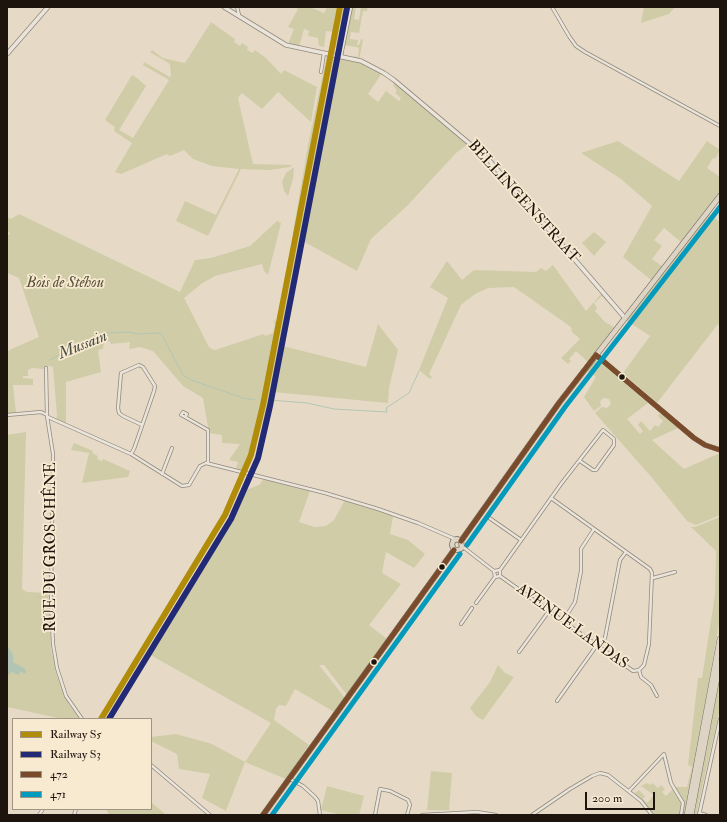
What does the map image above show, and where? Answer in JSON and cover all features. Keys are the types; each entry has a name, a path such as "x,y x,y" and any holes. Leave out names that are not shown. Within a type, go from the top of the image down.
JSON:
{"highway":[{"path":"687,815 720,639"},
{"path":"690,815 720,662"}],"main road":[{"path":"461,541 596,355 720,196"},
{"path":"596,355 694,438 720,450"},
{"path":"456,550 454,541 461,541"},
{"path":"263,815 456,550 463,546 461,541"}],"street":[{"path":"7,54 48,7"},
{"name":"BELLINGENSTRAAT","path":"224,7 233,11 286,45 341,56 372,66 394,80 489,160 625,318"},
{"path":"233,11 237,7"},
{"path":"237,7 239,15"},
{"path":"341,56 351,7"},
{"path":"552,7 576,46 720,126"},
{"path":"321,72 324,53"},
{"path":"131,454 142,425 155,386 143,367 139,365 121,373 118,408 119,413 123,416 142,425"},
{"name":"RUE DU GROS CHÊNE","path":"46,368 48,416 53,454 51,602 53,644 57,668 66,696 81,718"},
{"path":"7,415 41,412 131,454 184,487 190,483 200,466 208,463 378,509 418,523 454,541"},
{"path":"185,417 208,430 208,463"},
{"path":"476,603 495,577 500,576 500,570 521,540 603,430 614,439 614,445 596,470 593,470 580,461"},
{"path":"162,474 172,448"},
{"path":"552,498 650,569 653,578 649,644 644,665 639,670"},
{"path":"488,517 521,540"},
{"path":"562,621 575,602 580,571 581,549 594,529"},
{"path":"446,536 454,541"},
{"path":"463,546 470,554 494,571 500,570"},
{"path":"456,550 470,554"},
{"path":"558,701 605,638 620,560 626,552"},
{"path":"494,571 495,577"},
{"path":"653,578 675,572"},
{"name":"AVENUE LANDAS","path":"500,576 633,671 639,670 642,676 651,685 657,696"},
{"path":"461,624 472,608"},
{"path":"519,652 549,611"},
{"path":"706,815 699,814 720,719"},
{"path":"629,791 664,754 671,783 683,803 681,815"},
{"path":"152,766 210,815"},
{"path":"532,815 596,774 608,775 641,801 652,815"},
{"path":"290,778 304,786 315,797 318,801 320,815"},
{"path":"375,815 380,789 394,793 409,802 407,815"},
{"path":"422,815 496,815"}],"green space":[{"path":"294,7 310,7 324,13 327,7 338,7 334,32 326,31 324,47 319,46 318,38 308,36 309,31 304,29 299,47 288,44 294,29 288,27 298,9"},
{"path":"343,7 348,7 341,45 335,48"},
{"path":"352,7 356,7 354,19 359,20 361,7 368,7 367,11 363,11 359,33 351,32 350,39 358,40 357,45 359,45 361,39 363,40 359,60 353,58 353,56 358,57 359,49 357,47 344,45"},
{"path":"644,7 675,7 669,14 641,23"},
{"path":"211,22 235,39 234,42 240,46 242,43 248,47 247,50 253,53 255,50 266,58 281,74 284,70 317,87 311,122 278,92 262,109 242,93 238,98 253,164 292,165 290,167 269,170 241,169 208,236 176,221 185,201 216,215 239,169 212,166 193,159 184,150 170,156 167,154 121,174 115,172 132,143 114,131 115,127 105,120 132,75 137,78 146,86 119,130 133,138 169,80 143,65 144,62 170,77 171,76 170,64 150,52 152,50 163,58 185,63"},
{"path":"327,55 330,56 295,233 293,233 308,145"},
{"path":"334,56 359,62 382,73 368,94 378,102 386,91 399,101 401,98 395,93 397,91 393,85 396,82 469,143 456,153 407,206 371,239 357,271 301,240 279,345 366,367 378,324 398,350 389,388 388,403 273,392 260,445 258,444"},
{"path":"618,141 679,181 707,141 720,150 715,159 713,158 707,168 720,177 720,191 681,242 664,228 654,240 662,246 652,259 662,266 651,280 623,257 652,206 621,179 581,153"},
{"path":"294,167 293,179 288,196 284,191 282,182 286,173"},
{"path":"708,213 720,222 720,327 718,324 657,403 623,373 650,336 626,320"},
{"name":"Bois de Stéhou","path":"19,214 180,292 195,260 211,258 250,246 277,221 281,223 268,275 264,271 262,264 215,276 201,284 184,298 209,347 215,350 264,334 265,336 273,333 275,325 273,320 277,322 254,441 244,471 236,469 238,462 229,460 240,444 222,443 222,435 209,433 203,398 183,386 153,351 140,347 129,349 130,342 111,344 110,341 104,342 103,349 98,350 101,372 66,382 66,424 56,420 57,415 53,367 50,365 45,369 32,368 28,370 28,376 23,376 23,378 33,379 33,385 13,385 16,413 7,414 7,351 39,337 19,278 7,273 7,236 10,234 7,230 7,217 11,219"},
{"path":"594,232 606,242 594,256 582,243"},
{"path":"447,261 462,280 474,270 536,272 541,268 546,271 553,265 586,311 602,293 613,305 611,306 602,296 594,303 597,308 595,311 605,322 614,327 588,362 576,351 569,359 571,361 568,364 561,358 580,339 572,332 571,327 514,287 488,288 475,294 461,305 429,374 432,377 430,379 419,370 448,298 430,287"},
{"path":"598,361 648,403 627,419 640,434 643,431 638,425 641,421 650,431 655,425 658,427 663,421 658,416 660,413 678,428 652,440 684,469 720,453 720,515 696,525 687,521 653,479 595,413 602,407 607,408 611,404 609,399 603,398 600,402 601,406 594,411 584,397 596,377 587,371 594,362"},
{"path":"26,432 22,589 27,592 49,593 48,602 51,649 57,676 69,705 79,718 58,718 7,707 7,435"},
{"path":"74,443 93,451 92,453 98,456 97,459 102,461 103,459 130,471 128,477 82,483 89,453 71,450"},
{"path":"264,479 310,491 299,522 315,527 326,526 334,520 345,500 393,516 390,534 408,540 425,554 414,568 386,552 382,573 401,584 369,625 387,639 347,695 324,665 319,665 345,698 334,712 295,689 286,706 279,705 276,709 274,720 309,745 286,779 245,762 271,723 147,653 227,524 246,490 259,485"},
{"path":"720,517 720,618 691,786 685,815 682,815 684,802 673,787 687,787 692,767 688,765 698,678 702,678 715,595 716,551 691,527 695,527"},
{"path":"498,665 505,673 514,677 483,720 476,716 470,708 490,682"},
{"path":"720,677 720,708 696,815 693,815"},
{"path":"176,734 212,744 245,762 226,811 202,798 210,774 179,769 177,754 152,742 152,737"},
{"path":"431,771 452,773 449,810 427,810"},
{"path":"647,783 650,785 653,783 658,788 661,785 665,789 662,792 666,796 673,789 682,803 680,815 653,815 634,794 639,790 645,796 643,799 647,803 654,795 641,786"},
{"path":"327,786 364,796 359,815 341,815 321,810"},
{"path":"152,803 166,815 109,815 106,810 152,810"}],"shaded area":[{"path":"7,646 13,654 13,662 25,669 26,673 24,674 21,671 18,675 12,672 7,676"}],"waterway":[{"name":"Mussain","path":"49,360 106,333 161,333 183,375 191,380 243,398 255,400"},
{"path":"269,400 307,403 334,409 387,412 386,408 409,393 419,371"}],"rail line":[{"name":"S5","path":"102,718 225,515 251,455 263,405 340,7"},
{"name":"S3","path":"110,718 231,519 258,458 270,406 347,8"}],"transit line":[{"name":"471","path":"467,545 565,407 720,207"},
{"name":"472","path":"596,355 694,438 705,445 720,450"},
{"name":"472","path":"461,541 559,403 596,355"},
{"name":"472","path":"263,815 454,550"},
{"name":"471","path":"272,815 460,554"}]}
